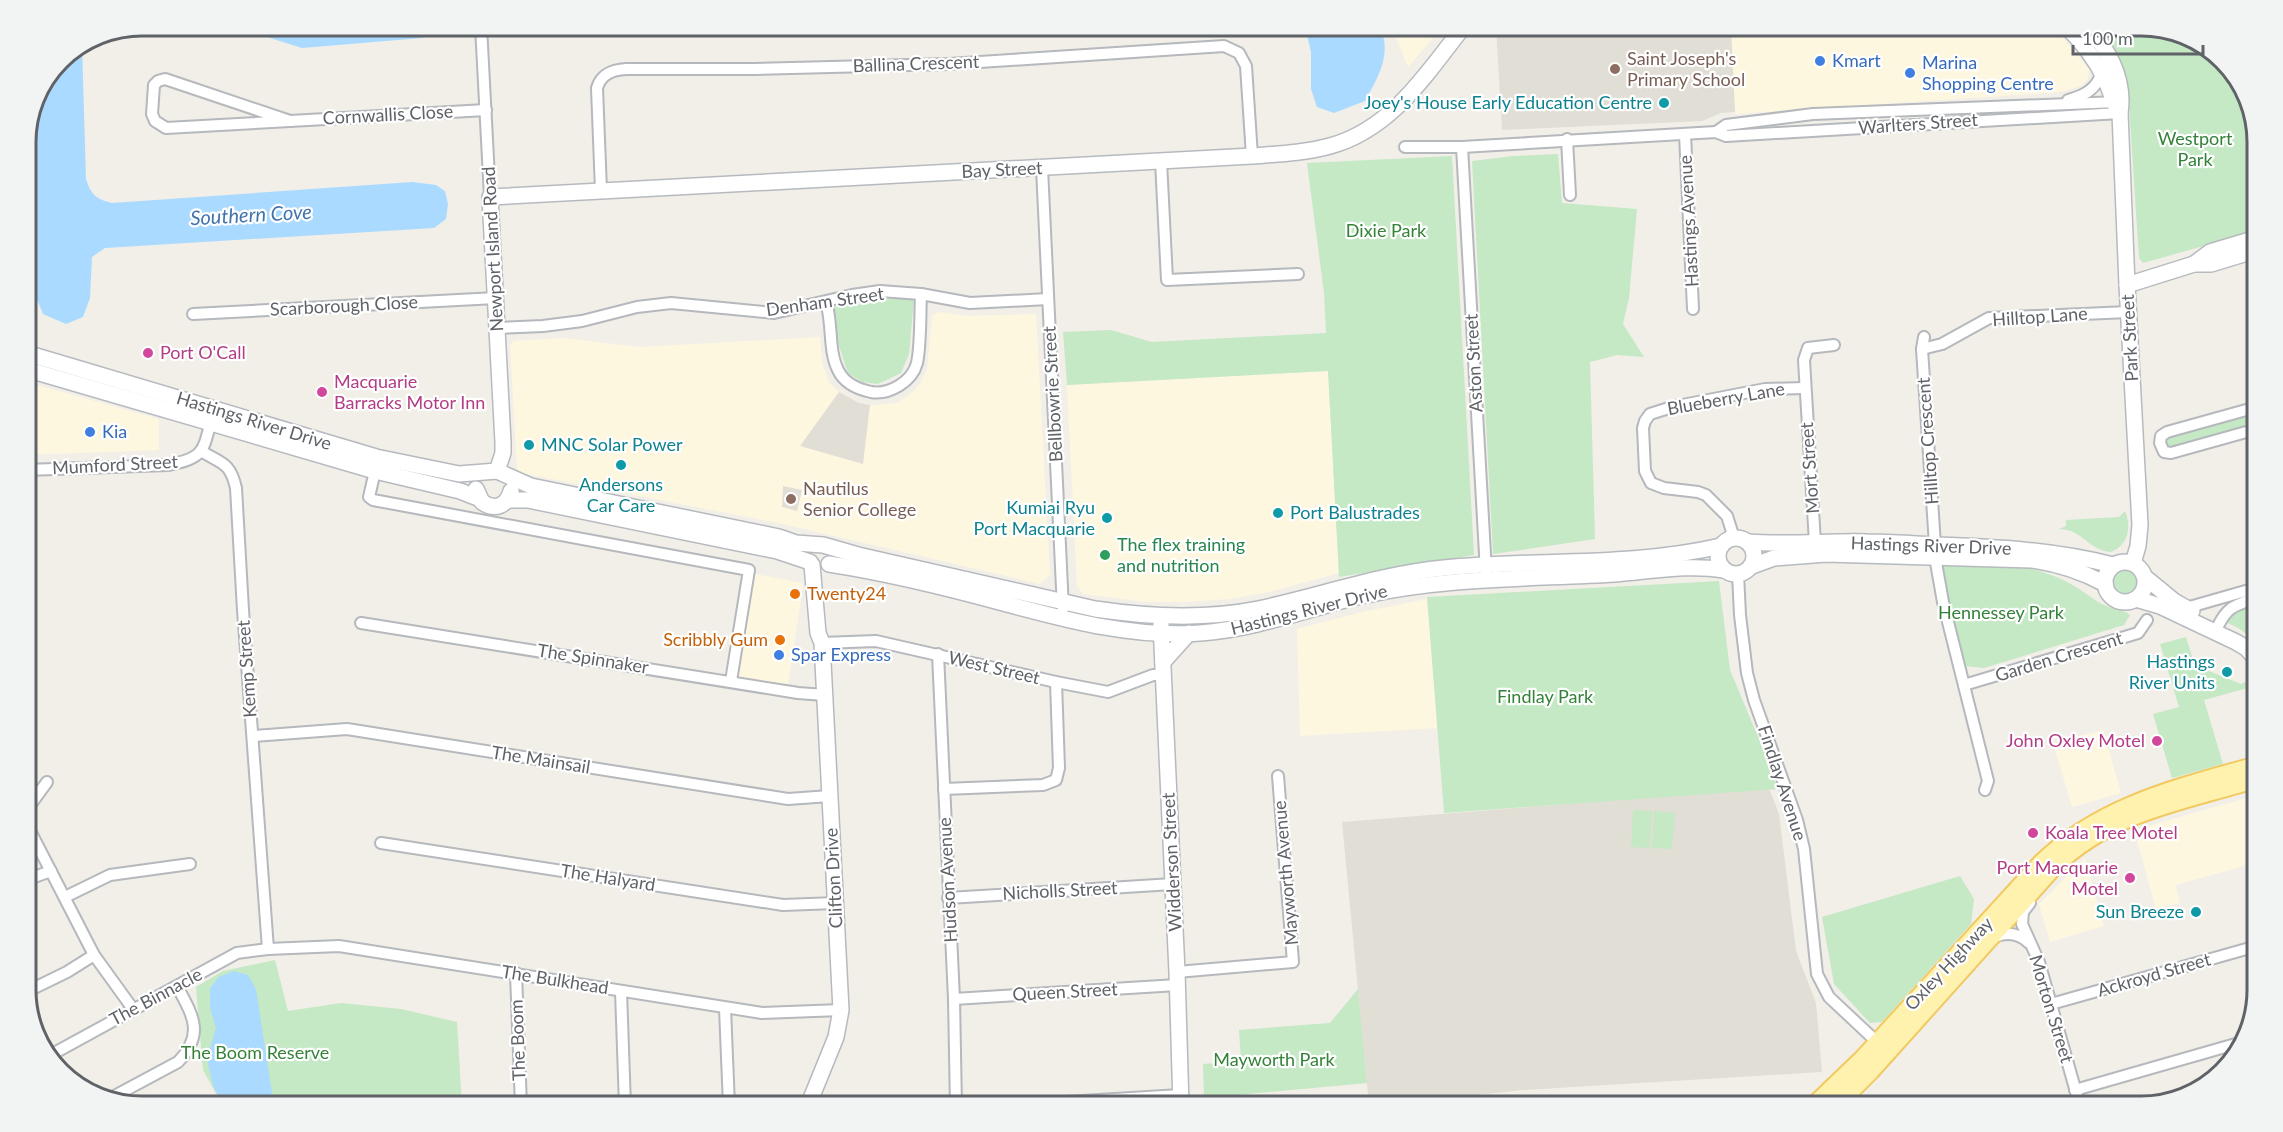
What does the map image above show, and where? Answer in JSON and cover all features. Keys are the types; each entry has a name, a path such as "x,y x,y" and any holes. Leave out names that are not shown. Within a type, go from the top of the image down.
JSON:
{"main road":[{"name":"Bay Street","path":"490,197 1161,162 1252,156 1328,147 1374,126 1414,91 1456,36"},
{"name":"Park Street","path":"2075,36 2093,57 2118,106"},
{"name":"Park Street","path":"2094,36 2110,58 2120,86 2118,106 2140,525 2138,546 2133,563"},
{"name":"Newport Island Road","path":"490,197 503,442 503,453 497,474"},
{"path":"2194,264 2210,252 2247,241"},
{"path":"2127,285 2194,264 2211,264 2247,253"},
{"name":"Hastings River Drive","path":"36,356 375,471 460,491 478,498"},
{"name":"Hastings River Drive","path":"36,372 382,459 459,474 497,474 531,486 821,546 1095,609 1161,617 1222,615 1258,609 1374,579 1442,568 1542,578 1693,567 1731,572 1746,571 1752,566 1774,558 1935,551 2054,552 2113,565"},
{"path":"497,474 512,488 508,500 498,506 492,507 478,498 476,492 478,481 497,474"},
{"name":"Hastings River Drive","path":"508,500 528,500 777,551 819,564 987,599 1106,628 1161,633 1228,630 1257,625 1359,597 1486,572 1692,552 1734,542 1776,544 1869,542 1987,558 2046,562 2082,572 2105,584"},
{"path":"1731,572 1718,560 1734,542 1755,553 1752,566"},
{"path":"821,546 832,556 819,564 809,552 821,546"},
{"path":"2126,561 2133,563 2143,572 2145,588 2136,599 2130,602 2119,601 2109,595 2105,577 2113,565 2126,561"},
{"name":"Clifton Drive","path":"812,1096 836,1037 841,1011 822,643 826,634 824,594 819,564"},
{"path":"2145,578 2158,590 2186,608 2247,639"},
{"path":"2136,599 2160,606 2247,649"},
{"name":"Widderson Street","path":"1161,617 1181,1096"},
{"path":"1163,668 1189,633"},
{"name":"Oxley Highway","path":"1844,1096 1882,1047 2040,864 2067,840 2096,820 2145,798 2247,768"},
{"name":"Oxley Highway","path":"1825,1096 1882,1047 2077,847 2121,820 2247,782"}],"street":[{"name":"Newport Island Road","path":"482,36 490,197"},
{"name":"Ballina Crescent","path":"602,191 598,82 607,73 626,69 785,69 949,64 1224,46 1239,53 1246,66 1252,156"},
{"name":"Warlters Street","path":"2048,106 2079,97 2094,88 2102,72"},
{"name":"Cornwallis Close","path":"291,121 171,81 158,81 154,85 152,114 155,121 166,128 291,121 486,110"},
{"name":"Warlters Street","path":"1716,132 1726,125 1813,114 2048,106 2118,106"},
{"name":"Warlters Street","path":"1405,147 1462,147 1716,132 1726,136 2118,106"},
{"name":"Hastings Avenue","path":"1685,134 1693,309"},
{"path":"1567,139 1570,195"},
{"name":"Aston Street","path":"1462,147 1486,572"},
{"path":"1161,162 1167,280 1298,274"},
{"name":"Bellbowrie Street","path":"1042,168 1062,619"},
{"name":"Denham Street","path":"497,328 582,321 637,307 671,303 774,313 880,291 921,294 970,303 1048,299"},
{"path":"826,302 838,370 848,383 862,390 879,393 906,381 916,364 921,294"},
{"name":"Scarborough Close","path":"193,315 496,298"},
{"name":"Hilltop Lane","path":"1922,349 1942,344 1989,318 2128,312"},
{"name":"Hilltop Crescent","path":"1924,337 1922,349 1935,551"},
{"name":"Mort Street","path":"1815,543 1804,360 1808,348 1834,345"},
{"name":"Blueberry Lane","path":"1734,542 1726,516 1706,495 1664,488 1651,483 1645,471 1643,428 1645,421 1650,414 1672,407 1765,389 1804,388"},
{"path":"2247,410 2167,432 2162,436 2160,443 2164,452 2171,453 2247,432"},
{"path":"201,451 213,416"},
{"name":"Mumford Street","path":"36,470 168,465 192,460 201,451"},
{"name":"Kemp Street","path":"201,451 228,466 236,488 268,949"},
{"path":"375,471 369,497 373,501 749,570 730,681"},
{"path":"1935,551 1943,602 1988,781 1985,790"},
{"name":"Findlay Avenue","path":"1731,572 1749,682 1793,806 1802,840 1818,974 1829,997 1882,1047"},
{"path":"2186,608 2247,591"},
{"path":"2219,624 2230,609 2247,599"},
{"name":"Garden Crescent","path":"1965,685 2138,633 2147,620"},
{"name":"The Spinnaker","path":"361,623 798,693 825,694"},
{"name":"West Street","path":"822,643 876,641 1108,692 1153,675 1163,668"},
{"name":"Hudson Avenue","path":"938,654 954,999 956,1096"},
{"path":"944,789 1044,785 1056,780 1059,768 1056,682"},
{"name":"The Mainsail","path":"252,736 346,729 788,799 830,796"},
{"name":"Mayworth Avenue","path":"1177,979 1293,962 1278,776"},
{"path":"36,797 47,782"},
{"path":"36,842 94,955 133,1009"},
{"name":"The Halyard","path":"381,843 783,905 836,903"},
{"path":"65,897 110,875 190,864"},
{"path":"36,876 51,871"},
{"name":"Morton Street","path":"2044,879 2044,887 2023,912 2024,933 2039,962 2077,1096"},
{"name":"Nicholls Street","path":"948,898 1173,884"},
{"name":"Morton Street","path":"1988,940 2005,934 2015,934 2023,937 2031,945"},
{"name":"The Bulkhead","path":"268,949 339,946 762,1013 841,1011"},
{"name":"The Binnacle","path":"56,1052 237,953 268,949"},
{"name":"Ackroyd Street","path":"2051,1004 2247,949"},
{"path":"36,987 94,955"},
{"name":"The Boom","path":"516,973 521,1096"},
{"name":"Queen Street","path":"954,999 1177,979"},
{"path":"119,1093 178,1062 186,1054 195,1032 190,1010 177,986"},
{"path":"621,990 625,1096"},
{"path":"725,1008 729,1096"},
{"path":"2075,1090 2231,1045"}],"shaded area":[{"path":"1395,36 1434,36 1408,67"},
{"name":"Saint Joseph's Primary School","path":"1497,36 1731,36 1735,112 1721,113 1702,121 1502,130"},
{"name":"Marina Shopping Centre","path":"1729,36 2061,36 2089,69 2088,78 2081,86 2060,92 1735,114"},
{"path":"938,312 967,316 1036,314 1050,575 1040,584 783,524 521,473 517,469 510,345 514,341 563,338 640,347 820,337 822,363 829,382 841,394 866,406 897,403 913,392 921,382 927,369 932,316"},
{"path":"1328,371 1339,573 1273,591 1230,599 1145,602 1083,594 1077,586 1067,385"},
{"path":"36,385 159,419 159,450 36,455"},
{"name":"Nautilus Senior College","path":"839,392 859,403 870,405 863,464 800,446"},
{"name":"Nautilus Senior College","path":"783,486 802,490 797,511 782,507"},
{"path":"755,574 802,583 803,586 788,685 737,677 735,674 752,577"},
{"path":"1427,599 1438,728 1300,736 1297,629 1362,612"},
{"path":"2103,730 2121,793 2072,807 2053,743"},
{"path":"1769,788 1779,814 1796,951 1816,1003 1822,1072 1523,1090 1467,1096 1368,1096 1342,822"},
{"path":"2247,798 2247,865 2176,885 2180,903 2156,909 2134,830"},
{"path":"2085,858 2104,926 2050,942 2039,904"}],"green space":[{"name":"Westport Park","path":"2106,36 2141,36 2182,44 2211,62 2229,83 2241,108 2247,135 2247,234 2143,263 2139,258 2128,90 2124,73"},
{"path":"1558,154 1562,203 1637,209 1629,298 1623,324 1644,357 1617,355 1590,362 1595,539 1493,554 1472,161"},
{"name":"Dixie Park","path":"1452,156 1474,555 1339,577 1328,371 1067,385 1063,332 1111,330 1152,342 1326,333 1324,293 1307,163"},
{"path":"867,299 914,299 909,354 901,373 878,384 862,382 848,373 839,346 832,308"},
{"path":"2247,416 2247,425 2168,450 2163,441 2168,436 2184,434"},
{"path":"2125,511 2128,524 2127,535 2121,545 2111,552 2096,548 2074,532 2059,529 2066,526 2066,520 2119,517"},
{"name":"Hennessey Park","path":"1942,556 2002,562 2048,574 2071,584 2104,605 2130,615 2124,625 1984,668 1964,666 1941,576"},
{"path":"2126,569 2135,573 2139,582 2135,591 2126,595 2117,591 2113,582 2117,573"},
{"name":"Findlay Park","path":"1719,581 1730,670 1778,789 1444,813 1427,597"},
{"path":"2247,607 2247,635 2226,622 2232,611"},
{"path":"2186,637 2195,666 2194,661 2204,656 2201,659 2204,669 2241,684 2247,681 2247,688 2204,700 2223,764 2172,778 2153,714 2179,707 2160,644"},
{"path":"1633,810 1652,811 1650,848 1631,847"},
{"path":"1654,811 1675,813 1672,849 1652,848"},
{"path":"1960,876 1974,899 1971,924 1882,1022 1870,1023 1834,984 1822,917"},
{"name":"The Boom Reserve","path":"275,960 288,1011 341,1003 401,1009 457,1022 461,1096 217,1096 203,1070 196,987 223,971"},
{"name":"Mayworth Park","path":"1358,989 1367,1083 1204,1096 1203,1064 1241,1061 1239,1030 1330,1023"}],"water":[{"path":"264,36 427,36 422,38 302,48"},
{"path":"1307,36 1383,36 1385,46 1382,65 1365,101 1334,113 1317,107 1311,89 1311,52"},
{"name":"Southern Cove","path":"82,55 86,179 92,193 102,200 112,203 412,182 436,185 445,191 448,204 446,219 434,228 105,248 92,257 90,298 83,317 66,324 43,314 36,297 36,135 38,121 50,89 62,72"},
{"path":"234,971 248,975 256,989 272,1096 218,1096 213,1086 207,1058 216,1028 210,1008 210,988 219,977"}],"place":[{"name":"Kmart","path":"1820,61"},
{"name":"Saint Joseph's Primary School","path":"1615,69"},
{"name":"Marina Shopping Centre","path":"1910,73"},
{"name":"Joey's House Early Education Centre","path":"1664,103"},
{"name":"Port O'Call","path":"148,353"},
{"name":"Macquarie Barracks Motor Inn","path":"322,392"},
{"name":"Kia","path":"90,432"},
{"name":"MNC Solar Power","path":"529,445"},
{"name":"Andersons Car Care","path":"621,465"},
{"name":"Nautilus Senior College","path":"791,499"},
{"name":"Port Balustrades","path":"1278,513"},
{"name":"Kumiai Ryu Port Macquarie","path":"1107,518"},
{"name":"The flex training and nutrition","path":"1105,555"},
{"name":"Twenty24","path":"795,594"},
{"name":"Scribbly Gum","path":"780,640"},
{"name":"Spar Express","path":"779,655"},
{"name":"Hastings River Units","path":"2227,672"},
{"name":"John Oxley Motel","path":"2157,741"},
{"name":"Koala Tree Motel","path":"2033,833"},
{"name":"Port Macquarie Motel","path":"2130,878"},
{"name":"Sun Breeze","path":"2196,912"}]}
